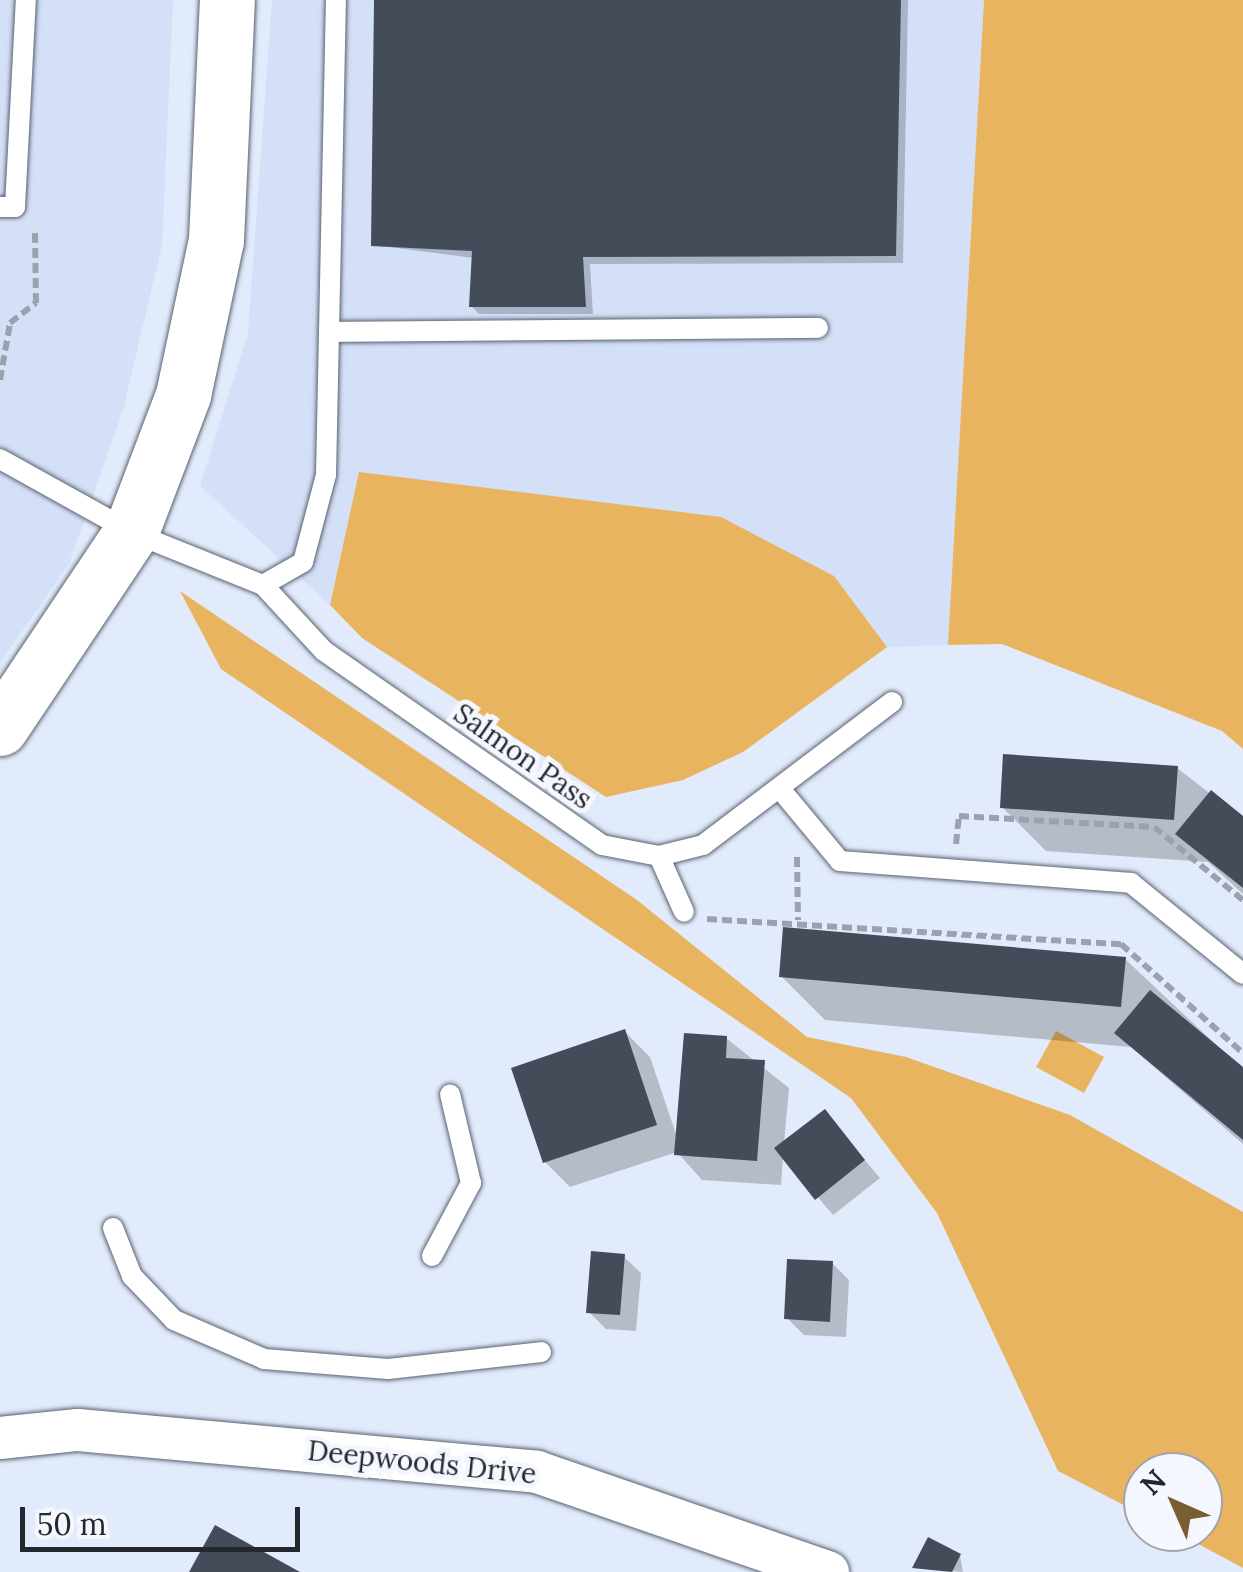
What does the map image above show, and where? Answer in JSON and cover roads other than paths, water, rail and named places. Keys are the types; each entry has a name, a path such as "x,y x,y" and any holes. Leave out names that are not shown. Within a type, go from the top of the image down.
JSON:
{"main road":[{"path":"0,728 131,532 202,330 223,163 227,0"}],"street":[{"name":"Deepwoods Drive","path":"0,1438 78,1430 537,1472 828,1572"}],"lane":[{"path":"0,207 14,207 26,0"},
{"path":"263,585 287,578 316,539 330,332 336,0"},
{"path":"330,332 818,328"},
{"name":"Salmon Pass","path":"0,458 131,532 263,585 324,650 602,845 659,856 703,845 781,790 892,702"},
{"path":"781,790 840,861 1131,884 1243,974"},
{"path":"659,856 684,912"},
{"path":"432,1256 470,1183 450,1094"},
{"path":"113,1228 132,1276 174,1320 264,1359 388,1369 541,1352"}]}
